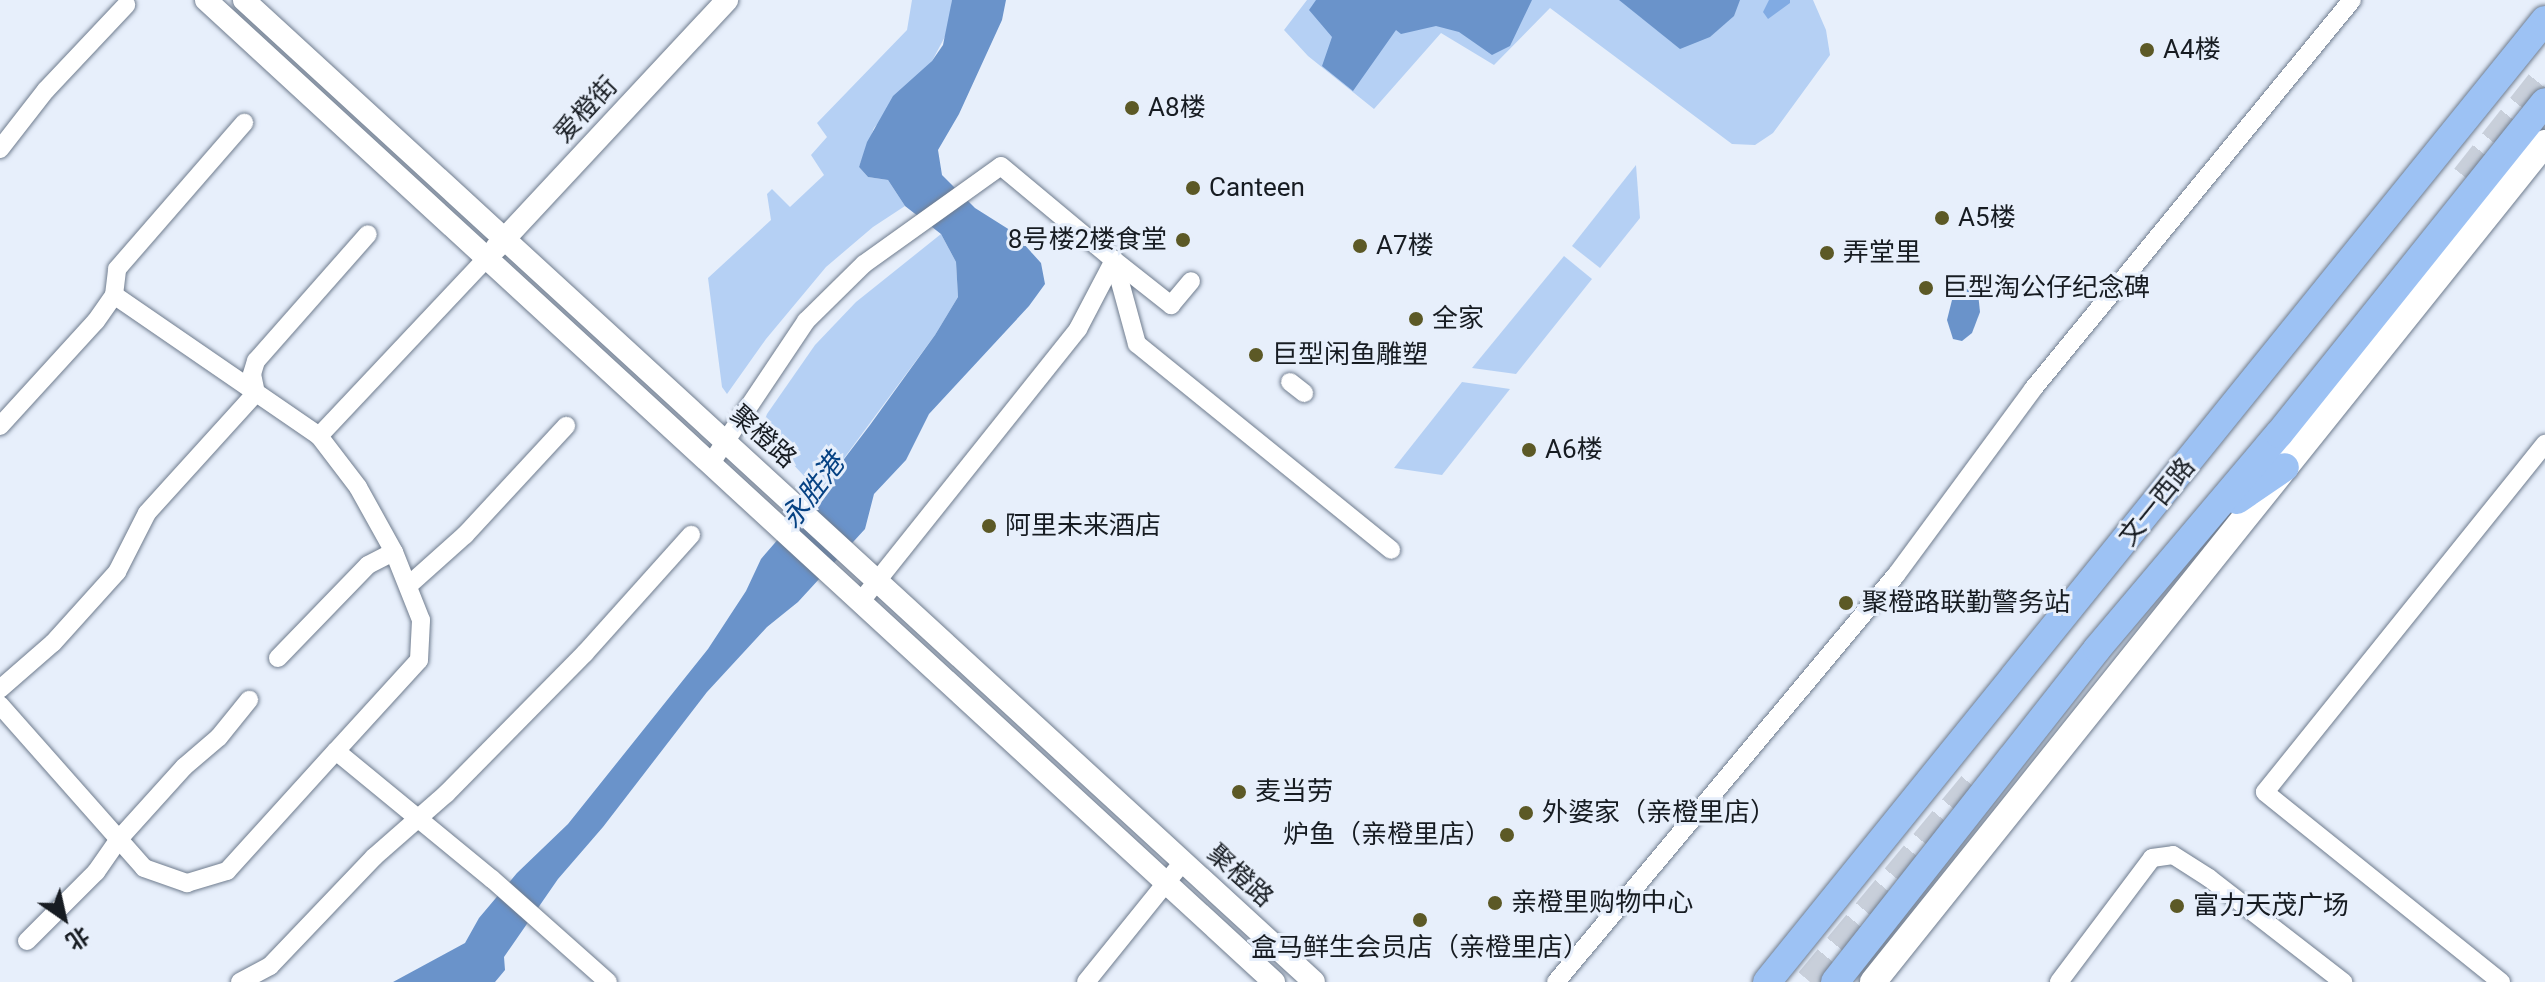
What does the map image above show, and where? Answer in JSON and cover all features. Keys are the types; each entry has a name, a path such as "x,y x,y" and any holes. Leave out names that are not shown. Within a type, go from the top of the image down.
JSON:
{"main road":[{"name":"文一西路","path":"1771,979 2545,20"},
{"name":"文一西路","path":"1835,982 2097,649 2207,521 2545,102"},
{"path":"1873,982 2545,143"},
{"path":"2207,521 2285,467"}],"street":[{"name":"聚橙路","path":"206,0 1274,982"},
{"name":"聚橙路","path":"244,0 1314,982"},
{"name":"爱橙街","path":"487,258 727,0"},
{"path":"1556,982 1896,575 2033,389 2352,0"},
{"path":"0,149 46,90 126,5"},
{"path":"0,426 96,321 114,295 117,269 244,123"},
{"path":"711,463 806,321 864,264 976,180 1001,166 1171,305 1191,281"},
{"path":"256,393 252,374 256,361 368,234"},
{"path":"319,436 487,258"},
{"path":"1114,260 1137,344 1391,550"},
{"path":"861,601 1078,329 1114,260"},
{"path":"0,705 144,868 187,883 227,871 419,660 421,620 409,585 358,487 319,436 114,295"},
{"path":"0,689 53,643 117,572 147,513 256,393"},
{"path":"409,585 465,535 566,426"},
{"path":"2501,982 2265,792 2545,444"},
{"path":"240,982 270,966 374,857 446,794 585,653 691,535"},
{"path":"278,658 368,565 394,552"},
{"path":"27,941 96,872 119,839 184,767 219,737 249,700"},
{"path":"336,751 492,879 608,982"},
{"path":"2059,982 2152,858 2173,855 2209,878 2320,975 2343,982"},
{"path":"1086,982 1183,862"}],"shaded area":[{"path":"912,0 952,0 948,31 932,61 874,128 859,167 868,177 888,180 905,206 873,227 826,267 766,339 727,394 722,387 708,278 771,220 767,194 772,189 790,207 824,175 811,155 827,137 817,123 907,30"},
{"path":"952,0 1006,0 1002,20 959,114 938,150 942,175 975,208 1013,232 1041,263 1045,284 1029,306 929,414 906,460 874,494 865,529 798,602 767,627 707,692 603,827 558,879 504,957 505,970 495,982 393,982 465,943 479,918 517,873 568,824 708,649 746,591 761,559 819,492 870,425 935,335 958,297 956,262 941,234 905,206 888,180 868,177 859,167 867,142 893,96 932,61 943,45"},
{"path":"1307,0 1813,0 1826,30 1830,55 1773,133 1755,145 1732,144 1550,8 1494,65 1441,33 1374,109 1308,56 1284,30"},
{"path":"1316,0 1532,0 1510,46 1492,55 1459,32 1436,26 1401,34 1396,30 1353,91 1322,66 1332,37 1309,10"},
{"path":"1619,0 1740,0 1734,16 1710,37 1680,49"},
{"path":"1769,0 1790,0 1790,3 1768,19 1763,12"},
{"path":"1636,165 1640,218 1600,268 1572,246"},
{"path":"941,234 956,262 958,297 935,335 819,492 761,430 767,414 815,345 856,302"},
{"path":"1564,256 1592,279 1516,374 1472,368"},
{"path":"1966,287 1978,293 1980,312 1972,333 1962,341 1953,339 1947,320 1952,300"},
{"path":"1462,382 1510,389 1442,475 1394,468"}],"tunnel":[{"path":"2466,178 2545,78"},
{"path":"1810,982 1980,777"}],"place":[{"name":"A4楼","path":"2147,50"},
{"name":"A8楼","path":"1132,108"},
{"name":"Canteen","path":"1193,188"},
{"name":"A5楼","path":"1942,218"},
{"name":"8号楼2楼食堂","path":"1183,240"},
{"name":"A7楼","path":"1360,246"},
{"name":"弄堂里","path":"1827,253"},
{"name":"巨型淘公仔纪念碑","path":"1926,288"},
{"name":"全家","path":"1416,319"},
{"name":"巨型闲鱼雕塑","path":"1256,355"},
{"name":"A6楼","path":"1529,450"},
{"name":"阿里未来酒店","path":"989,526"},
{"name":"聚橙路联勤警务站","path":"1846,603"},
{"name":"麦当劳","path":"1239,792"},
{"name":"外婆家（亲橙里店）","path":"1526,813"},
{"name":"炉鱼（亲橙里店）","path":"1507,835"},
{"name":"亲橙里购物中心","path":"1495,903"},
{"name":"富力天茂广场","path":"2177,906"},
{"name":"盒马鲜生会员店（亲橙里店）","path":"1420,920"}],"water label":[{"name":"永胜港","path":"813,491"}]}
